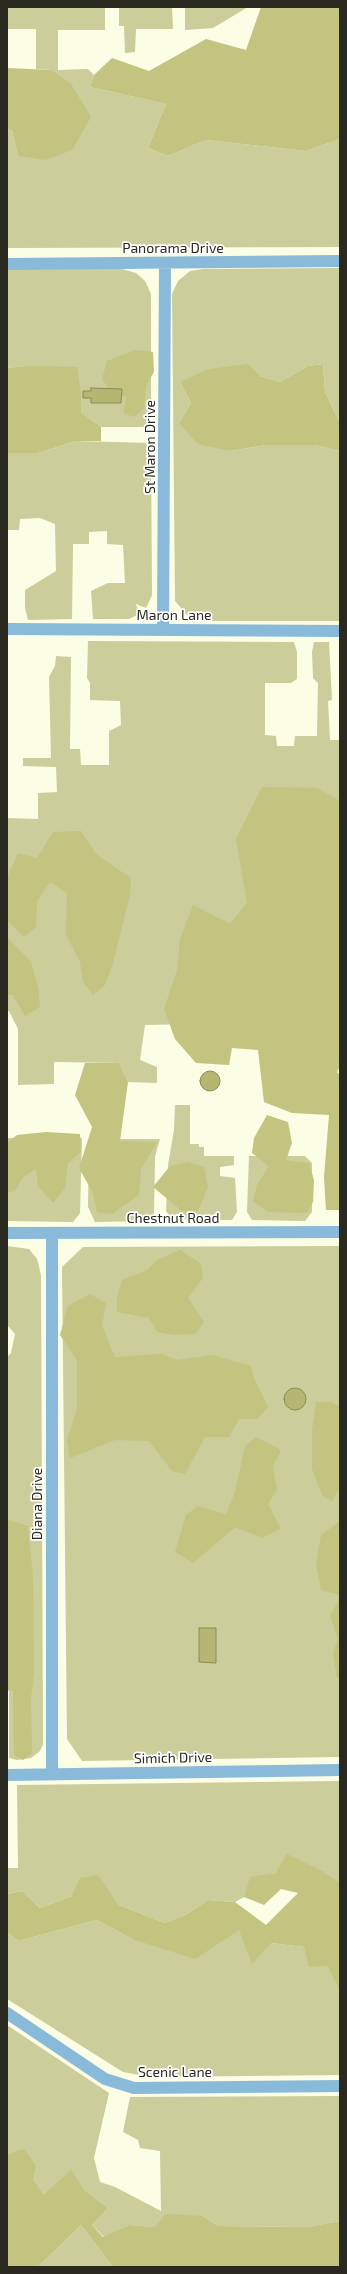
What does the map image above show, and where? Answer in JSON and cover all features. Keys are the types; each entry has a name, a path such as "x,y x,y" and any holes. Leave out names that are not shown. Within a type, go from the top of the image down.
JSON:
{"street":[{"name":"Panorama Drive","path":"7,264 165,264 340,261"},
{"name":"St Maron Drive","path":"163,630 165,264"},
{"name":"Maron Lane","path":"7,629 340,631"},
{"name":"Chestnut Road","path":"7,1233 340,1232"},
{"name":"Diana Drive","path":"52,1233 52,1774"},
{"name":"Simich Drive","path":"7,1775 340,1770"},
{"name":"Scenic Lane","path":"7,2013 105,2078 134,2088 340,2086"}],"shaded area":[{"path":"7,7 105,7 105,30 58,30 58,70 88,69 94,75 90,87 166,104 148,148 168,156 206,140 306,151 340,139 340,247 7,248 7,128 12,131 18,156 51,70 36,69 36,29 7,29"},
{"path":"119,7 172,7 173,29 136,29 135,52 125,53 124,26 119,26"},
{"path":"185,7 248,7 213,28 185,30"},
{"path":"261,7 340,7 340,139 306,151 206,140 168,156 148,148 166,104 90,87 94,75 112,58 149,71 206,39 246,50"},
{"path":"7,68 51,70 71,84 91,117 72,150 46,160 18,156 12,131 7,128"},
{"path":"340,268 340,423 325,392 323,364 308,366 280,382 260,376 180,382 191,403 179,423 231,451 266,445 314,445 340,451 340,621 208,621 187,615 175,601 172,294 178,281 190,271 203,269"},
{"path":"7,269 122,269 136,273 145,281 151,294 151,427 101,427 81,412 81,395 25,366 7,368"},
{"path":"135,350 153,352 154,372 146,386 144,408 134,417 123,413 127,397 112,393 102,379 107,361"},
{"path":"248,364 260,376 280,382 308,366 323,364 325,392 340,423 340,451 314,445 266,445 231,451 198,444 179,423 191,403 180,382 209,369"},
{"path":"25,366 77,367 81,395 81,412 101,427 101,441 76,441 38,453 7,453 7,368"},
{"path":"91,388 122,389 121,403 91,403 91,398 83,398 83,391 91,391"},
{"path":"76,441 151,443 152,595 146,608 136,604 139,614 129,619 93,619 91,591 108,583 125,583 123,545 107,544 107,531 89,532 89,544 73,544 72,619 28,620 25,608 25,590 56,571 55,524 40,518 20,519 19,530 7,530 7,453 38,453"},
{"path":"88,641 294,642 297,652 297,679 291,683 265,683 265,735 276,736 277,746 294,746 295,736 317,736 318,683 313,678 312,652 314,642 329,642 332,700 328,701 330,740 340,740 340,821 256,902 189,1024 145,1025 140,1060 157,1067 157,1083 128,1082 119,1063 54,1062 54,1084 18,1085 18,1029 9,1011 7,1011 7,818 38,819 38,793 57,792 56,767 23,766 23,758 51,758 49,677 55,666 56,656 71,657 70,749 80,749 81,765 109,765 109,731 121,725 120,701 90,700 90,683 87,678"},
{"path":"262,787 317,788 340,801 340,1065 337,1072 340,1075 340,1210 326,1210 324,1177 329,1115 292,1113 264,1102 258,1050 232,1048 229,1065 196,1063 175,1039 164,1009 177,970 180,939 193,905 230,924 247,903 236,839"},
{"path":"81,831 96,854 131,878 130,895 113,963 105,985 93,995 83,982 80,962 66,935 67,893 50,882 37,901 36,927 24,937 7,920 7,878 18,853 37,858 53,832"},
{"path":"7,937 31,962 38,987 40,1007 25,1016 13,995 7,995"},
{"path":"85,1063 119,1063 128,1082 120,1141 157,1142 141,1169 139,1195 112,1214 97,1212 93,1193 79,1168 92,1127 75,1095"},
{"path":"210,1071 217,1074 220,1081 217,1088 210,1091 203,1088 200,1081 203,1074"},
{"path":"175,1105 190,1105 190,1144 199,1144 199,1147 204,1147 204,1156 234,1156 234,1165 220,1167 220,1176 235,1178 237,1212 232,1220 172,1219 166,1211 168,1165 174,1130"},
{"path":"267,1115 288,1122 292,1143 286,1160 309,1163 314,1180 313,1202 307,1213 268,1212 253,1201 257,1185 269,1166 252,1153 254,1138"},
{"path":"46,1132 80,1134 81,1152 68,1163 65,1188 53,1203 38,1186 36,1169 23,1177 15,1191 7,1193 7,1143 17,1135"},
{"path":"7,1138 82,1138 80,1213 73,1222 7,1221"},
{"path":"89,1139 160,1139 155,1156 154,1213 149,1221 95,1222 88,1207"},
{"path":"249,1156 305,1156 312,1163 312,1212 305,1221 252,1220 247,1212"},
{"path":"188,1162 204,1167 208,1187 198,1211 182,1211 153,1187 170,1166"},
{"path":"7,1246 29,1249 37,1259 41,1275 43,1744 40,1751 31,1758 17,1760 9,1758 9,1691 7,1690 7,1357 11,1353 15,1334 7,1325"},
{"path":"340,1246 340,1757 82,1761 67,1739 62,1267 83,1247"},
{"path":"180,1250 201,1264 203,1278 188,1298 204,1322 195,1334 174,1335 157,1332 149,1318 117,1312 117,1297 122,1280 147,1270 157,1260"},
{"path":"90,1294 106,1303 102,1326 115,1357 162,1354 177,1360 213,1355 251,1366 253,1376 268,1407 257,1419 239,1419 229,1437 205,1437 185,1474 172,1471 149,1441 115,1440 70,1458 67,1440 77,1409 77,1360 60,1335 68,1306"},
{"path":"295,1388 303,1391 306,1399 303,1407 295,1410 287,1407 284,1399 287,1391"},
{"path":"316,1402 331,1402 340,1407 340,1488 332,1501 322,1495 312,1469 312,1430"},
{"path":"256,1437 281,1450 273,1466 277,1490 268,1504 281,1529 262,1538 235,1527 193,1563 175,1552 186,1515 198,1506 226,1514 235,1492 245,1446"},
{"path":"7,1519 28,1526 33,1578 34,1673 31,1698 32,1753 23,1760 14,1755 13,1691 7,1689"},
{"path":"340,1521 340,1595 321,1590 316,1564 321,1535"},
{"path":"340,1598 340,1678 337,1678 333,1653 338,1639 330,1616"},
{"path":"199,1628 216,1628 216,1663 199,1662"},
{"path":"340,1781 340,1883 276,1873 251,1878 244,1897 235,1902 208,1900 187,1914 165,1923 119,1905 97,1875 72,1896 40,1908 22,1891 7,1894 7,1868 18,1868 17,1785"},
{"path":"287,1854 322,1871 340,1883 339,1988 327,1966 309,1967 304,1947 271,1943 252,1964 239,1930 195,1959 132,1939 97,1920 18,1941 7,1932 7,1894 22,1891 40,1908 72,1896 80,1878 98,1875 119,1905 165,1923 187,1914 208,1900 235,1902 266,1925 298,1893 281,1889 264,1905 244,1897 250,1877 276,1873"},
{"path":"97,1920 132,1939 239,1930 271,1943 304,1947 327,1966 340,1987 340,2075 150,2077 123,2072 7,1999 7,1932 18,1941"},
{"path":"7,2025 109,2093 94,2158 100,2182 115,2187 161,2211 160,2151 140,2148 138,2140 123,2132 130,2097 340,2096 340,2221 307,2227 218,2226 203,2216 155,2227 129,2225 104,2237 92,2225 108,2208 85,2190 71,2171 44,2194 33,2179 24,2150 7,2154"},
{"path":"24,2149 36,2166 33,2179 44,2194 71,2170 85,2190 108,2208 92,2225 103,2237 129,2225 155,2227 166,2214 203,2216 218,2226 307,2227 340,2221 340,2267 113,2267 81,2225 38,2267 7,2267 7,2154"},
{"path":"81,2225 113,2267 38,2267"}]}
